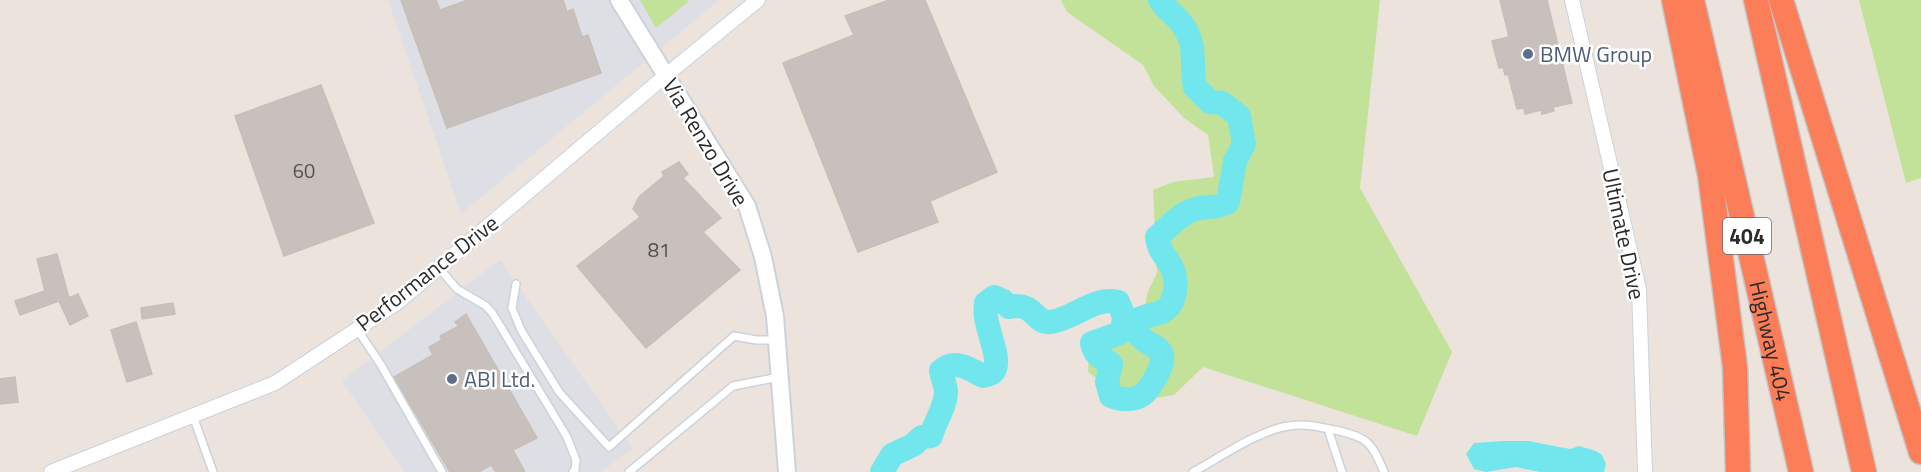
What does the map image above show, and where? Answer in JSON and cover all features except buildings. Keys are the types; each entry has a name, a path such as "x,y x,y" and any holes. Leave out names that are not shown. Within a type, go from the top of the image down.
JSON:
{"highway":[{"path":"1674,0 1710,175 1735,367 1738,472"},
{"name":"Highway 404","path":"1692,0 1802,472"},
{"path":"1756,0 1864,472"},
{"path":"1781,0 1921,452"}],"street":[{"name":"Via Renzo Drive","path":"619,0 747,206 763,257 775,316 787,472"},
{"name":"Performance Drive","path":"51,472 275,383 397,303 665,75 758,0"},
{"name":"Ultimate Drive","path":"1572,0 1639,290 1646,472"}],"lane":[{"path":"439,268 457,290 486,306 493,314 567,437 576,460 573,472"},
{"path":"516,284 512,308 521,330 559,392 609,447 734,336 756,340 777,340"},
{"path":"357,329 381,365 442,472"},
{"path":"629,472 733,386 779,377"},
{"path":"193,416 213,472"},
{"path":"1193,472 1259,436 1287,426 1304,425 1362,438 1374,448 1384,472"},
{"path":"1328,429 1342,472"}],"shaded area":[{"path":"388,0 719,0 461,214"},
{"path":"500,260 633,449 600,472 405,472 342,381"}],"green space":[{"path":"640,0 687,0 688,2 656,28"},
{"path":"1061,0 1380,0 1360,188 1452,352 1417,436 1203,367 1174,395 1128,402 1088,372 1089,344 1101,335 1128,332 1142,320 1148,291 1157,273 1153,190 1173,182 1214,177 1208,135 1184,118 1154,86 1143,65 1067,12"},
{"path":"1859,0 1921,0 1921,178 1906,183"}],"water":[{"path":"1528,441 1570,449 1579,446 1596,451 1602,455 1606,464 1604,472 1540,472 1516,467 1486,472 1474,469 1466,454 1474,443"}],"waterway":[{"path":"882,472 892,455 913,445 922,437 931,436 946,396 941,371 951,365 962,366 983,376 994,371 996,355 985,311 986,303 994,297 1009,307 1024,307 1045,322 1059,320 1101,302 1118,302 1124,318 1120,333 1092,343 1097,354 1111,364 1107,382 1111,396 1122,399 1135,398 1142,395 1153,383 1161,364 1162,355 1156,347 1139,335 1135,321 1165,310 1174,296 1173,271 1160,249 1157,237 1190,211 1220,206 1228,202 1235,161 1244,144 1239,116 1222,103 1210,102 1195,87 1192,47 1187,32 1160,0"}],"place":[{"name":"BMW Group","path":"1528,54"},
{"name":"ABI Ltd.","path":"452,379"}]}
